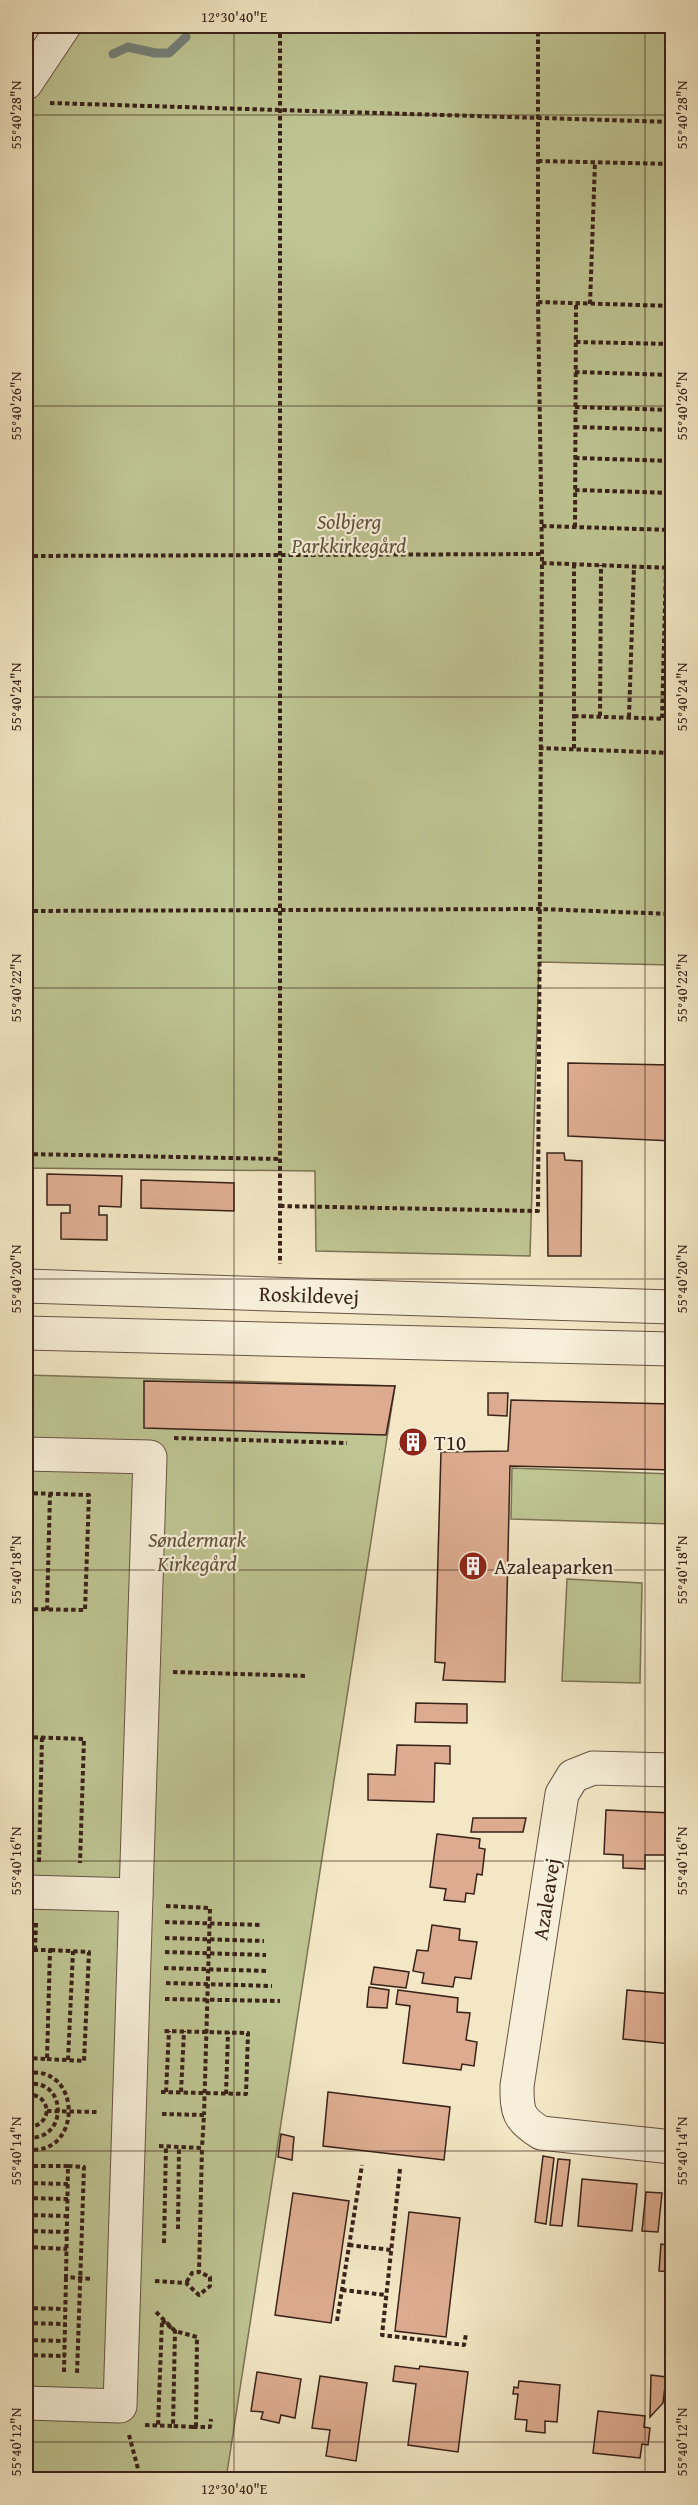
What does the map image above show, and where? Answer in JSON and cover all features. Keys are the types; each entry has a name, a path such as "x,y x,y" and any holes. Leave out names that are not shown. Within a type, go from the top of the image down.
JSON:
{"street":[{"path":"37,93 64,26"},
{"name":"Roskildevej","path":"26,1286 672,1307"},
{"path":"590,1347 592,1305"},
{"path":"26,1333 672,1349"},
{"path":"26,1454 150,1457 145,1672 145,1907 123,2415 70,2391 26,2403"},
{"name":"Azaleavej","path":"672,1770 593,1768 573,1776 562,1794 517,2086 517,2110 526,2123 541,2133 672,2147"},
{"path":"32,1892 79,1894 145,1907"}],"path":[{"path":"280,26 280,1294"},
{"path":"280,1206 538,1211 542,526 538,302 538,26"},
{"path":"37,93 281,110 672,122"},
{"path":"538,161 672,164"},
{"path":"590,303 595,162"},
{"path":"538,302 672,306"},
{"path":"575,527 576,303"},
{"path":"576,342 672,344"},
{"path":"575,372 672,375"},
{"path":"575,407 672,410"},
{"path":"575,427 672,430"},
{"path":"575,459 672,461"},
{"path":"575,490 672,493"},
{"path":"542,526 672,530"},
{"path":"26,556 542,554"},
{"path":"542,563 672,568"},
{"path":"574,564 574,750"},
{"path":"600,716 601,565"},
{"path":"629,717 634,566"},
{"path":"662,718 666,567"},
{"path":"574,716 672,718"},
{"path":"540,748 672,753"},
{"path":"26,911 540,909 672,914"},
{"path":"26,1154 280,1159"},
{"path":"150,1457 165,1438 347,1443"},
{"path":"26,1493 89,1495 85,1610 26,1609"},
{"path":"47,1610 50,1494"},
{"path":"145,1672 308,1676"},
{"path":"26,1737 84,1739 79,1894"},
{"path":"32,1892 42,1737"},
{"path":"145,1907 210,1908 204,2115"},
{"path":"145,1907 209,1923 260,1925"},
{"path":"161,1937 264,1941"},
{"path":"26,1950 88,1952 84,2061 26,2058"},
{"path":"46,2059 50,1950"},
{"path":"68,2060 73,1951"},
{"path":"161,1952 266,1955"},
{"path":"160,1968 269,1971"},
{"path":"158,1983 272,1986"},
{"path":"157,1998 280,2001"},
{"path":"152,2091 246,2094 248,2033 153,2030"},
{"path":"166,2092 169,2031"},
{"path":"182,2092 184,2031"},
{"path":"226,2094 228,2032"},
{"path":"31,2095 32,2058"},
{"path":"26,2073 44,2074 63,2088 70,2111 68,2124 53,2143 42,2149 26,2149"},
{"path":"26,2084 42,2085 50,2090 59,2107 58,2117 48,2132 39,2137 26,2137"},
{"path":"26,2095 36,2095 44,2102 46,2116 44,2121 35,2127 26,2126"},
{"path":"153,2146 202,2148 199,2272 192,2273 186,2283"},
{"path":"164,2243 165,2146"},
{"path":"178,2229 181,2147"},
{"path":"337,2321 362,2165"},
{"path":"68,2166 84,2167 70,2391"},
{"path":"400,2169 382,2335 464,2345 466,2334"},
{"path":"26,2183 68,2184"},
{"path":"26,2198 68,2199"},
{"path":"26,2215 67,2216"},
{"path":"26,2230 67,2232"},
{"path":"349,2245 391,2250"},
{"path":"26,2247 67,2249"},
{"path":"66,2277 64,2356 70,2391"},
{"path":"342,2290 386,2295"},
{"path":"150,2304 162,2320 175,2331 196,2337 196,2427"},
{"path":"26,2308 65,2309"},
{"path":"158,2426 162,2320"},
{"path":"26,2323 65,2324"},
{"path":"172,2426 175,2331"},
{"path":"26,2340 65,2341"},
{"path":"26,2355 64,2356"},
{"path":"123,2415 158,2426 210,2427 211,2419"},
{"path":"123,2415 141,2480"}],"green space":[{"name":"Solbjerg Parkkirkegård","path":"79,26 672,26 672,965 539,962 530,1256 316,1251 315,1171 26,1168 26,104"},
{"name":"Søndermark Kirkegård","path":"26,1375 395,1386 226,2479 26,2480"},
{"path":"512,1468 672,1474 672,1524 511,1519"},
{"path":"567,1579 642,1583 640,1683 562,1681"}],"building":[{"path":"568,1063 672,1065 672,1141 568,1136"},
{"path":"547,1153 564,1153 565,1160 582,1161 581,1256 548,1256"},
{"path":"47,1174 122,1176 121,1207 99,1206 99,1215 107,1215 107,1240 61,1239 61,1213 70,1213 70,1205 47,1205"},
{"path":"141,1180 234,1183 234,1211 141,1208"},
{"path":"144,1381 395,1386 386,1435 144,1428"},
{"path":"488,1393 508,1393 507,1416 488,1415"},
{"name":"Azaleaparken","path":"511,1400 672,1404 672,1470 510,1466 505,1682 443,1680 445,1663 435,1662 441,1452 508,1451"},
{"name":"T10","path":"402,1434 425,1435 424,1451 400,1449"},
{"path":"416,1703 467,1704 467,1723 415,1722"},
{"path":"397,1745 450,1746 450,1764 435,1763 434,1802 368,1800 368,1774 395,1775"},
{"path":"606,1810 672,1813 672,1855 645,1855 645,1869 623,1868 623,1855 604,1854"},
{"path":"473,1818 526,1818 523,1832 471,1832"},
{"path":"437,1834 480,1839 479,1848 485,1849 482,1875 477,1874 474,1894 466,1893 465,1902 444,1900 446,1889 430,1887"},
{"path":"432,1925 460,1929 459,1940 477,1942 471,1979 455,1977 453,1987 422,1983 424,1973 413,1971 417,1950 428,1951"},
{"path":"374,1967 409,1972 406,1988 371,1984"},
{"path":"369,1987 389,1990 387,2008 367,2007"},
{"path":"398,1990 458,1998 457,2012 470,2013 466,2040 477,2042 474,2066 462,2064 461,2070 403,2063 410,2006 396,2004"},
{"path":"627,1990 672,1994 670,2044 623,2039"},
{"path":"328,2092 450,2107 444,2160 323,2146"},
{"path":"281,2134 294,2137 292,2160 278,2157"},
{"path":"543,2156 554,2158 546,2224 535,2222"},
{"path":"558,2159 570,2160 562,2226 550,2225"},
{"path":"582,2179 637,2184 632,2231 578,2226"},
{"path":"646,2192 662,2193 658,2232 642,2231"},
{"path":"293,2193 349,2201 331,2323 275,2315"},
{"path":"409,2212 460,2218 446,2337 395,2331"},
{"path":"661,2244 672,2246 672,2272 659,2271"},
{"path":"395,2366 419,2369 420,2366 468,2372 458,2452 408,2445 416,2384 393,2381"},
{"path":"257,2372 301,2379 295,2418 281,2415 279,2423 261,2419 263,2412 251,2411"},
{"path":"651,2375 666,2377 663,2403 650,2417"},
{"path":"320,2376 367,2383 356,2461 326,2456 330,2430 312,2428"},
{"path":"519,2381 560,2385 557,2422 545,2421 545,2433 526,2431 527,2420 515,2419 518,2394 513,2394 514,2387 518,2388"},
{"path":"598,2411 645,2416 644,2427 650,2428 648,2445 642,2444 640,2458 593,2453"}],"waterway":[{"path":"113,54 128,47 155,53 169,53 186,37"}],"place":[{"name":"T10","path":"413,1442"},
{"name":"Azaleaparken","path":"473,1566"}]}
